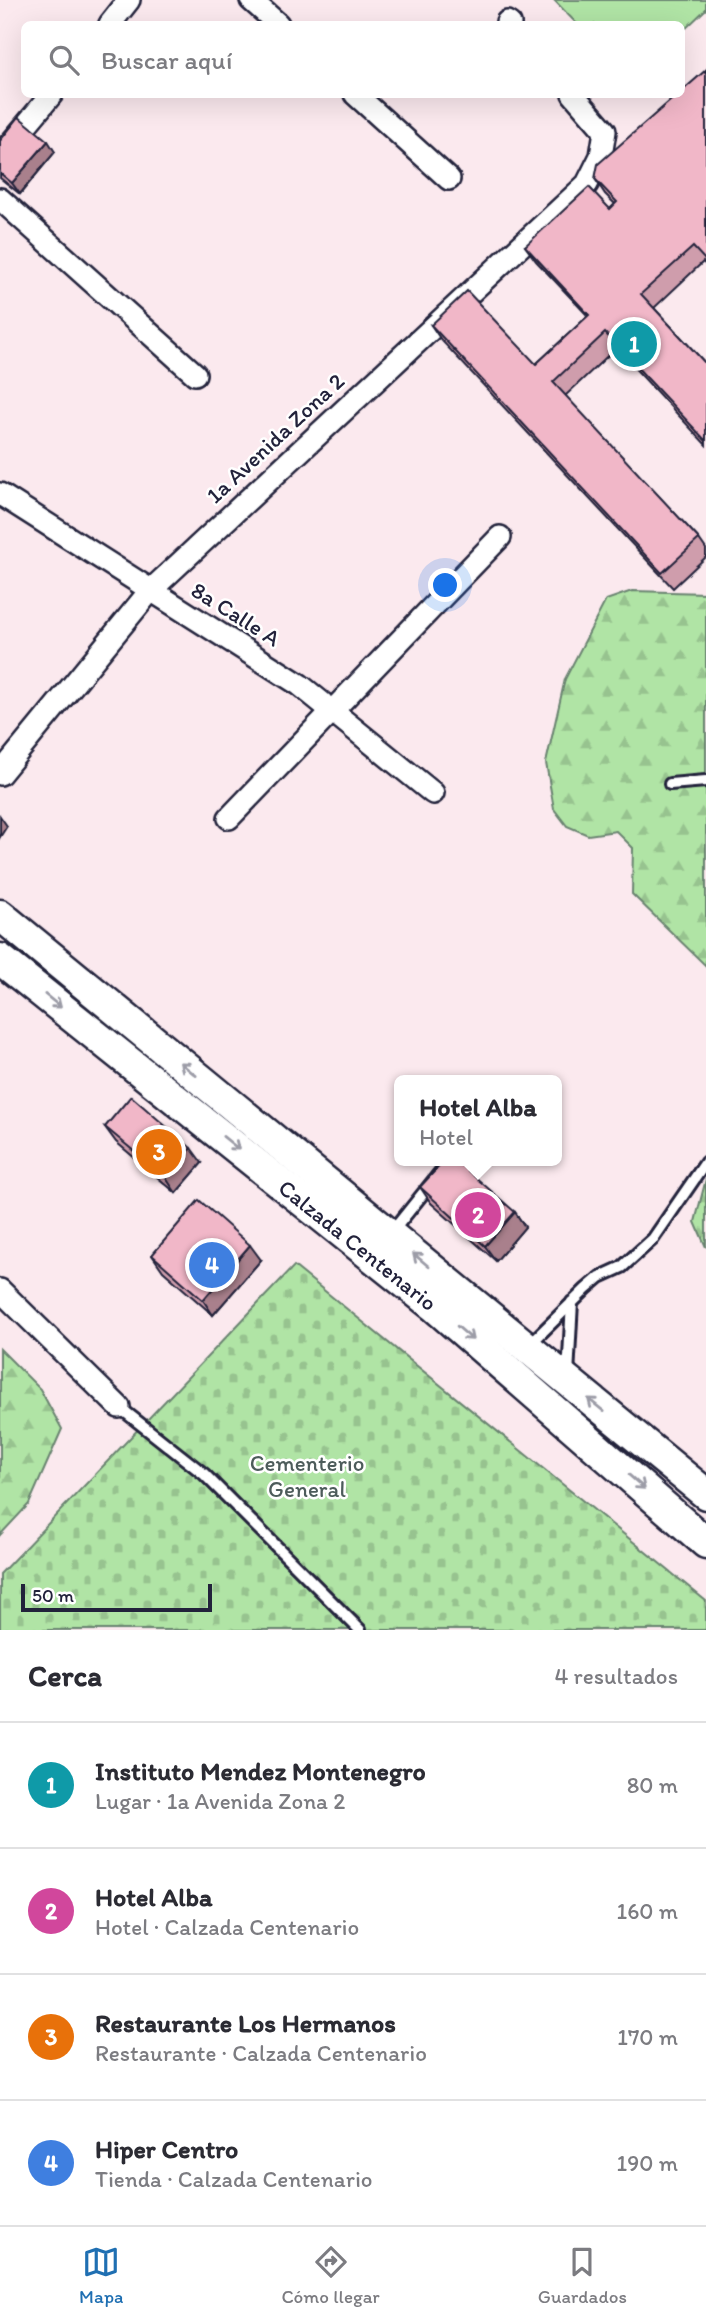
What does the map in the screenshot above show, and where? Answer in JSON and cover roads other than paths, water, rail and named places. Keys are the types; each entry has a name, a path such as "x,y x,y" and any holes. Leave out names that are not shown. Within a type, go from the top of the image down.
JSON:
{"main road":[{"name":"Calzada Centenario","path":"0,915 706,1494"},
{"name":"Calzada Centenario","path":"0,959 434,1306 706,1543"}],"street":[{"path":"112,21 129,0"},
{"path":"251,0 275,21"},
{"path":"0,156 49,98"},
{"path":"359,98 449,179"},
{"name":"1a Avenida Zona 2","path":"0,774 150,590 587,184 601,156 605,131 576,98"},
{"path":"0,199 195,374"},
{"name":"8a Calle A","path":"0,494 300,685 433,793"},
{"path":"229,818 499,537"},
{"path":"0,1290 119,1407"}],"lane":[{"path":"670,784 706,781"},
{"path":"526,1348 572,1301 600,1277 622,1267 653,1239 706,1162"},
{"path":"390,1234 445,1166"},
{"path":"568,1382 572,1301"},
{"path":"119,1407 204,1474 360,1630"}],"place":[{"name":"Instituto Mendez Montenegro","path":"634,344"},
{"name":"Restaurante Los Hermanos","path":"159,1152"},
{"name":"Hotel Alba","path":"478,1215"},
{"name":"Hiper Centro","path":"212,1265"}],"park label":[{"name":"Cementerio General","path":"307,1476"}]}
